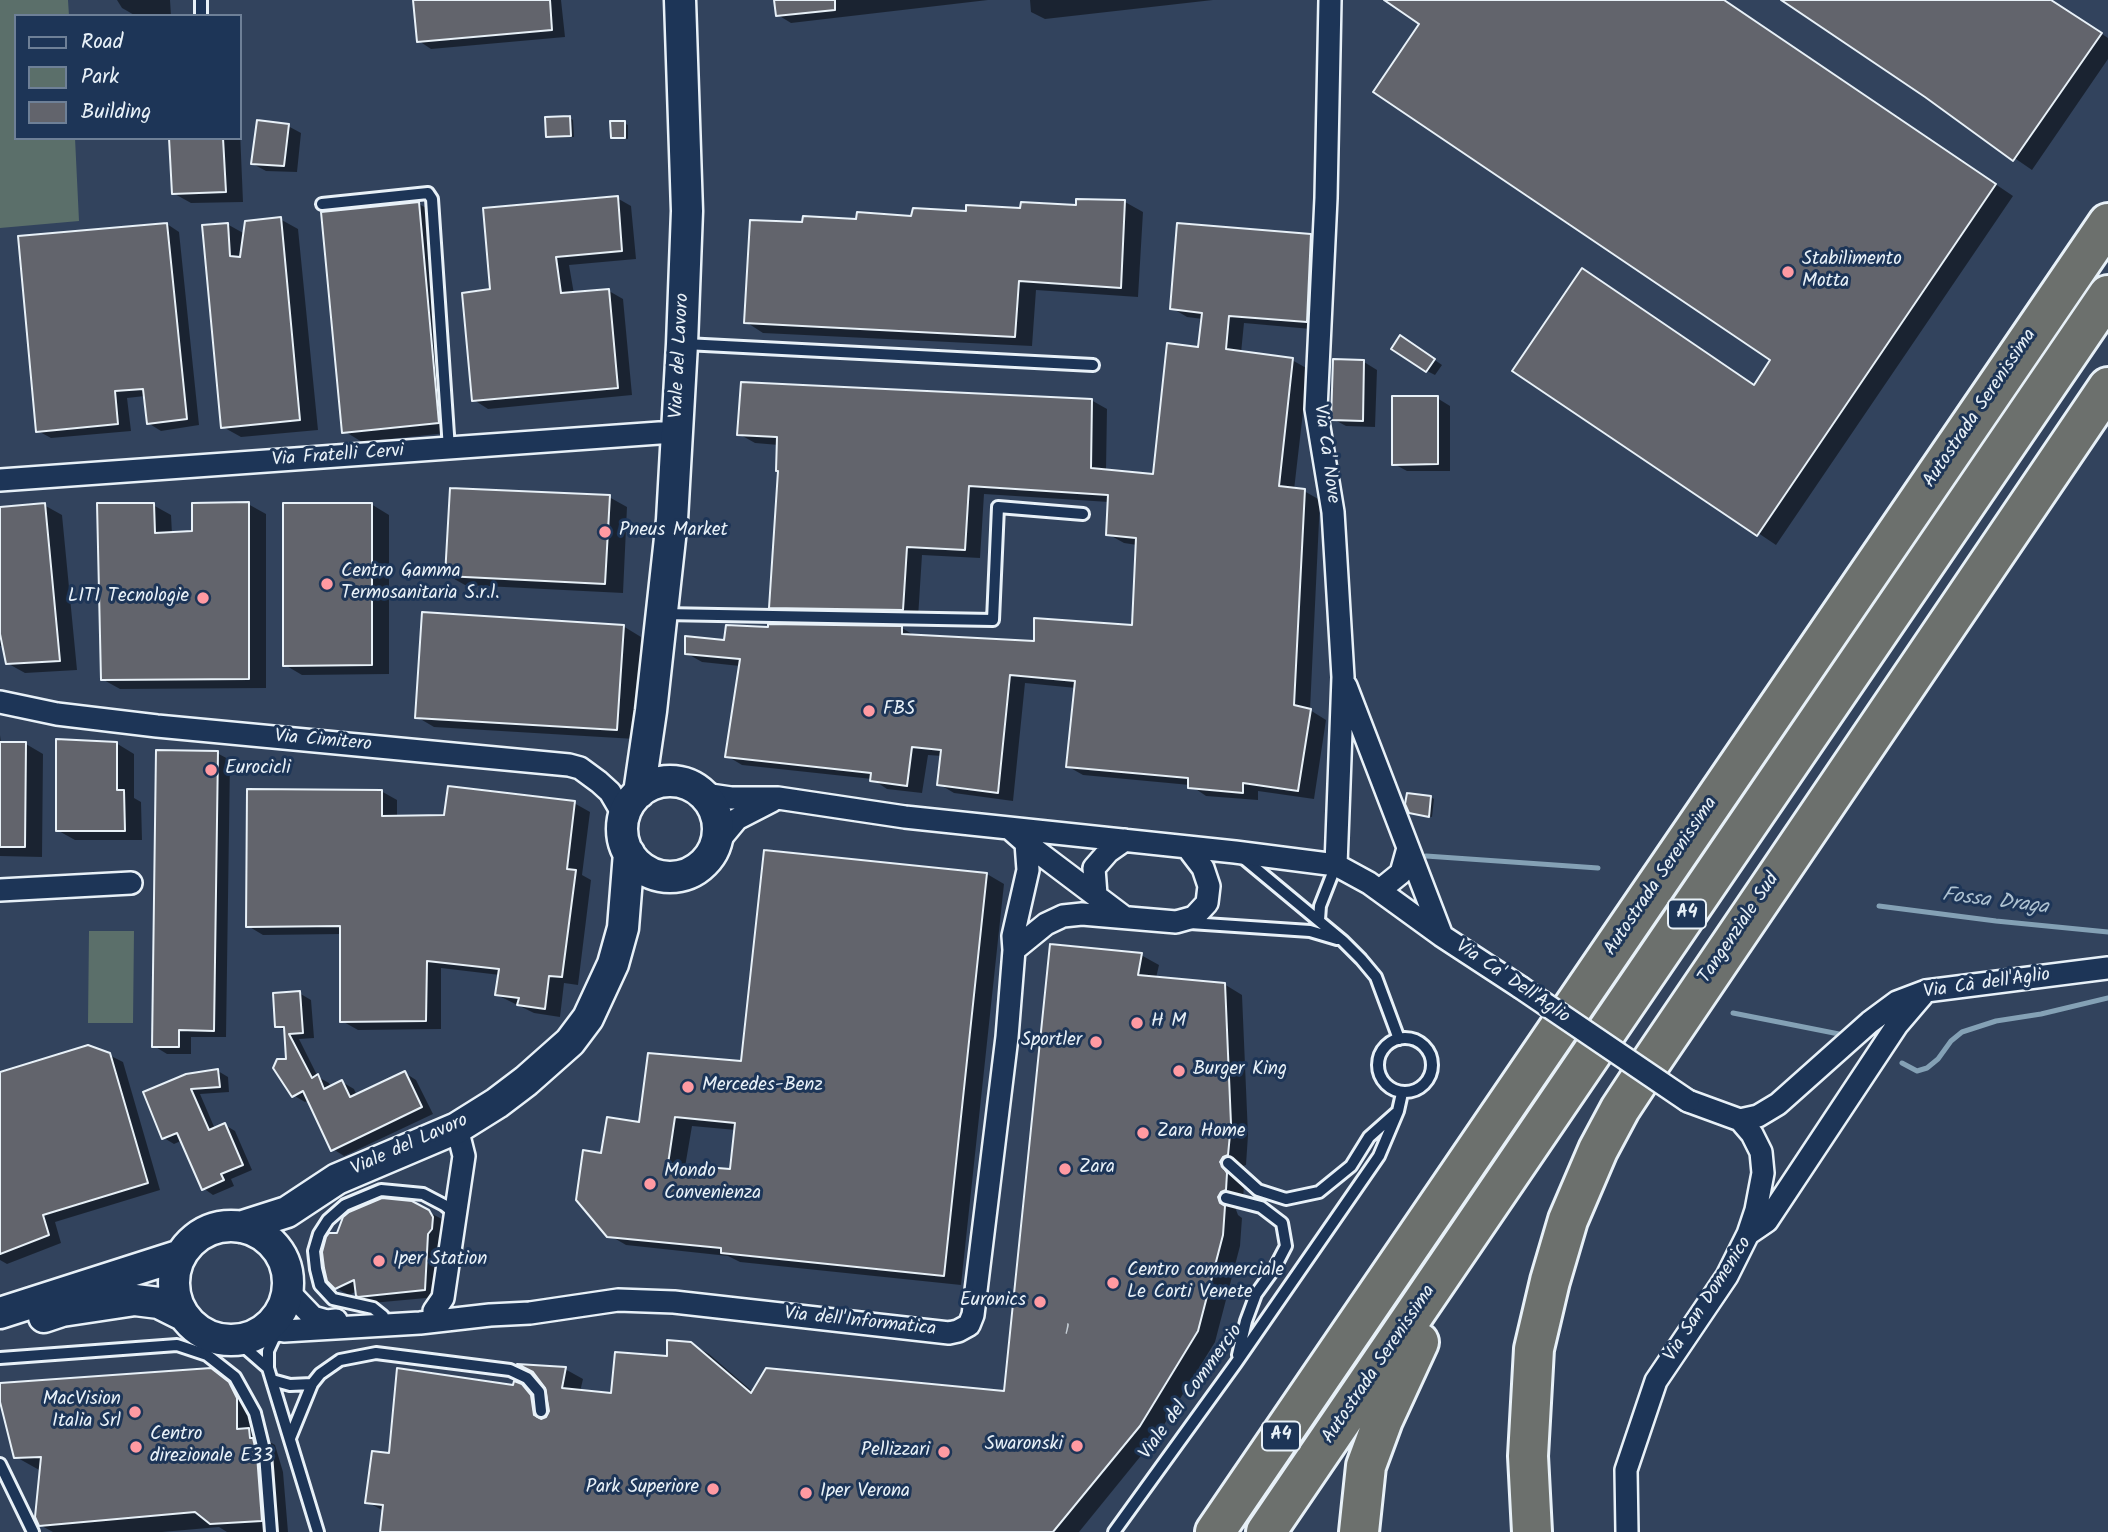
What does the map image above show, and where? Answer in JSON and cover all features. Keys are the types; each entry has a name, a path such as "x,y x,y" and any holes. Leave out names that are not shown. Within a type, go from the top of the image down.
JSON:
{"highway":[{"name":"Autostrada Serenissima","path":"1215,1532 2108,223"},
{"name":"Autostrada Serenissima","path":"1266,1532 2108,295"},
{"name":"Tangenziale Sud","path":"1532,1532 1528,1456 1534,1349 1568,1220 1598,1150 1620,1109 1649,1065 2108,387"},
{"name":"Tangenziale Sud","path":"1554,1532 1551,1481 1552,1401 1563,1326 1583,1250 1606,1190 1637,1126 1670,1070 2108,426"},
{"name":"A4","path":"1359,1532 1366,1466 1382,1420 1402,1375 1504,1183"}],"street":[{"name":"Viale del Lavoro","path":"623,929 629,853 624,842 651,711 672,520 687,211 680,0"},
{"name":"Via Ca' Nove","path":"1331,0 1326,198 1316,409 1333,512 1343,677 1336,865"},
{"name":"Via Fratelli Cervi","path":"0,480 676,433"},
{"path":"1343,677 1441,936"},
{"name":"Via Cimitero","path":"0,702 57,714 157,726 569,765 580,768 632,805"},
{"name":"Viale del Lavoro","path":"0,1313 181,1255 192,1242 206,1232 223,1227 240,1227 288,1212 337,1179 457,1128 497,1104 570,1042 588,1018 599,997 623,929 640,902 659,884 701,867 716,843 719,830 712,805 668,762 651,711"},
{"path":"632,805 653,785 669,781 732,798 778,798 905,817 1336,865"},
{"path":"716,843 737,819 778,798"},
{"path":"1009,828 1026,844 1124,917"},
{"path":"1096,895 1094,867 1108,852 1125,840"},
{"name":"Via dell'Informatica","path":"276,1330 420,1323 530,1313 618,1300 674,1302 948,1333 968,1325 973,1315 1005,1051 1013,936 1028,870 1026,844"},
{"path":"1014,950 1046,923 1063,916 1082,914 1176,922 1194,917 1207,903 1209,886 1203,868 1187,847"},
{"path":"1380,890 1401,873 1408,848"},
{"path":"629,853 637,864 648,872 674,877"},
{"name":"Via Ca' Dell'Aglio","path":"1336,865 1380,890 1441,936 1688,1101 1740,1121"},
{"path":"0,890 131,883"},
{"name":"Via Cà dell'Aglio","path":"1740,1121 1758,1116 1778,1104 1870,1022 1897,1002 1926,991 2108,968"},
{"name":"Via San Domenico","path":"1627,1532 1626,1470 1656,1381 1727,1276 1748,1234 1767,1221 1897,1025 1926,991"},
{"path":"1740,1121 1752,1134 1761,1152 1763,1173 1748,1234"},
{"path":"433,1311 443,1298 464,1156 457,1128"},
{"path":"181,1255 174,1285 176,1300 183,1315 195,1328 212,1337 230,1341 276,1330 287,1278 291,1231 312,1194"},
{"path":"240,1227 263,1236 280,1253 287,1278"},
{"name":"Via dell'Informatica","path":"287,1278 313,1317 327,1321 538,1299 582,1304"},
{"path":"0,1331 62,1311 135,1300 159,1303 183,1315"}],"lane":[{"path":"322,204 428,193 432,199 449,449"},
{"path":"682,344 1093,365"},
{"path":"663,614 993,621 999,507 1083,514"},
{"path":"1236,852 1343,941 1376,977 1399,1039"},
{"path":"1319,920 1320,906 1336,865"},
{"path":"1176,922 1310,932 1343,941"},
{"path":"1412,1038 1422,1043 1433,1062 1432,1073 1424,1086 1412,1092 1402,1093 1390,1088 1378,1072 1381,1053 1388,1044 1399,1039 1412,1038"},
{"name":"Viale del Commercio","path":"1114,1532 1236,1363 1379,1156 1398,1111 1402,1093"},
{"path":"1228,1163 1258,1190 1276,1196 1286,1199 1319,1192 1351,1166 1369,1137 1398,1111"},
{"path":"383,1316 373,1308 333,1299 320,1285 314,1251 319,1234 328,1220 345,1205 381,1190 423,1194 455,1214"},
{"path":"1226,1198 1261,1207 1282,1223 1286,1246 1256,1294 1236,1363"},
{"path":"276,1330 268,1351 270,1374 318,1532"},
{"path":"230,1341 244,1347 270,1374 290,1384 313,1384"},
{"path":"0,1358 177,1345 207,1355 235,1377 255,1413 265,1454 271,1532"},
{"path":"290,1438 320,1374 340,1360 376,1353 510,1370 527,1378 539,1392 541,1411"},
{"path":"0,1464 33,1532"},
{"path":"313,1512 326,1532"}],"green space":[{"path":"0,0 68,0 69,14 14,14 14,140 75,140 79,221 0,228"},
{"path":"89,931 134,931 133,1023 88,1023"}],"building":[{"path":"413,0 550,0 552,30 417,42"},
{"path":"774,0 835,0 835,10 776,16"},
{"name":"Stabilimento Motta","path":"1384,0 1724,0 1996,184 1757,536 1512,371 1582,268 1754,385 1770,360 1373,92 1419,24"},
{"path":"1781,0 2051,0 2102,33 2013,161 1925,97"},
{"path":"570,116 571,136 546,137 545,117"},
{"path":"257,120 289,124 284,166 251,164"},
{"path":"610,121 625,121 625,138 611,138"},
{"path":"169,140 223,140 226,192 172,194"},
{"path":"618,196 622,251 556,257 561,293 609,289 618,388 472,401 462,293 490,289 483,208"},
{"path":"1076,199 1125,200 1121,288 1019,281 1015,337 744,323 750,220 802,222 803,216 856,219 857,212 911,216 913,208 966,211 966,205 1020,208 1021,202 1076,205"},
{"path":"419,202 439,423 342,433 321,212"},
{"path":"281,217 300,420 221,428 202,225 228,223 230,256 240,257 245,221"},
{"path":"167,223 187,419 147,424 143,389 115,391 118,424 36,432 18,236"},
{"path":"1177,223 1311,234 1307,322 1229,316 1226,349 1293,358 1279,486 1305,489 1294,705 1311,709 1298,791 1243,783 1243,793 1188,788 1188,778 1066,767 1075,681 1010,675 998,793 937,785 941,750 912,747 907,786 870,781 871,773 725,757 740,659 685,654 685,636 724,640 726,625 768,627 768,624 902,626 902,634 1034,641 1034,618 1132,625 1136,538 1106,535 1108,495 969,486 965,550 907,547 903,610 769,608 778,471 777,437 737,435 741,382 1092,399 1091,468 1153,474 1167,343 1198,347 1202,313 1170,309"},
{"path":"1400,335 1435,359 1426,372 1391,349"},
{"path":"1333,359 1364,360 1363,421 1331,420"},
{"path":"1392,396 1438,396 1438,464 1392,465"},
{"path":"450,488 610,495 605,584 445,576"},
{"path":"249,502 249,679 101,680 97,503 154,503 155,533 192,531 192,503"},
{"path":"45,503 60,661 6,664 0,634 0,507"},
{"name":"Centro Gamma Termosanitaria S.r.l.","path":"283,503 372,503 372,665 283,666"},
{"path":"422,612 624,625 617,730 415,718"},
{"path":"56,739 117,742 117,790 124,790 125,831 56,831"},
{"path":"0,742 26,742 25,847 0,847"},
{"path":"156,750 218,751 214,1031 179,1030 179,1047 152,1047"},
{"path":"448,786 575,801 567,869 576,870 562,977 549,976 545,1009 517,1005 519,998 495,995 499,969 427,961 426,1021 340,1022 340,926 246,927 247,789 382,790 382,816 444,815"},
{"path":"1407,793 1431,796 1429,817 1409,813 1405,804"},
{"path":"764,850 987,873 944,1276 721,1253 721,1248 607,1237 576,1200 583,1150 601,1153 607,1117 639,1122 648,1053 741,1061","holes":["675,1117 735,1123 730,1169 668,1164"]},
{"name":"Centro commerciale Le Corti Venete","path":"1050,944 1142,953 1138,975 1225,983 1231,1124 1228,1155 1220,1162 1227,1173 1226,1190 1218,1197 1220,1203 1225,1206 1223,1235 1198,1331 1140,1426 1053,1532 380,1532 383,1505 365,1503 372,1451 389,1453 397,1368 513,1385 514,1381 522,1384 531,1395 534,1415 541,1419 546,1417 549,1411 545,1388 533,1372 517,1364 566,1367 562,1388 611,1393 615,1352 667,1356 667,1340 691,1342 751,1393 766,1368 1004,1391"},
{"path":"300,991 303,1033 289,1034 312,1078 318,1074 324,1089 342,1080 350,1097 405,1071 422,1107 331,1151 303,1091 292,1097 273,1068 277,1059 286,1059 284,1027 275,1027 273,993"},
{"path":"88,1045 110,1053 148,1183 43,1215 49,1235 0,1254 0,1072"},
{"path":"218,1069 220,1087 191,1089 209,1130 225,1123 243,1165 221,1174 224,1180 202,1190 177,1133 162,1139 143,1092 186,1074"},
{"path":"382,1198 412,1201 429,1210 433,1217 432,1229 428,1234 425,1290 358,1297 354,1280 335,1289 327,1281 324,1268 322,1252 326,1237 329,1233 337,1233 343,1217 349,1212"},
{"name":"Centro direzionale E33","path":"211,1368 229,1382 237,1398 237,1429 249,1428 250,1438 253,1438 257,1455 262,1521 210,1524 195,1512 39,1526 35,1517 41,1457 14,1458 0,1402 0,1383"}],"waterway":[{"name":"Fossa Draga","path":"1426,856 1598,868"},
{"name":"Fossa Draga","path":"1879,906 2108,932"},
{"path":"1902,1063 1917,1071 1927,1068 1962,1032 1996,1021 2041,1014 2108,998"},
{"path":"1733,1013 1839,1034"}],"place":[{"name":"Stabilimento Motta","path":"1788,272"},
{"name":"Pneus Market","path":"605,532"},
{"name":"Centro Gamma Termosanitaria S.r.l.","path":"327,584"},
{"name":"LITI Tecnologie","path":"203,598"},
{"name":"FBS","path":"869,711"},
{"name":"Eurocicli","path":"211,770"},
{"name":"H M","path":"1137,1023"},
{"name":"Sportler","path":"1096,1042"},
{"name":"Burger King","path":"1179,1071"},
{"name":"Mercedes-Benz","path":"688,1087"},
{"name":"Zara Home","path":"1143,1133"},
{"name":"Zara","path":"1065,1169"},
{"name":"Mondo Convenienza","path":"650,1184"},
{"name":"Iper Station","path":"379,1261"},
{"name":"Centro commerciale Le Corti Venete","path":"1113,1283"},
{"name":"Euronics","path":"1040,1302"},
{"name":"MacVision Italia Srl","path":"135,1412"},
{"name":"Swaronski","path":"1077,1446"},
{"name":"Centro direzionale E33","path":"136,1447"},
{"name":"Pellizzari","path":"944,1452"},
{"name":"Park Superiore","path":"713,1489"},
{"name":"Iper Verona","path":"806,1493"}]}
